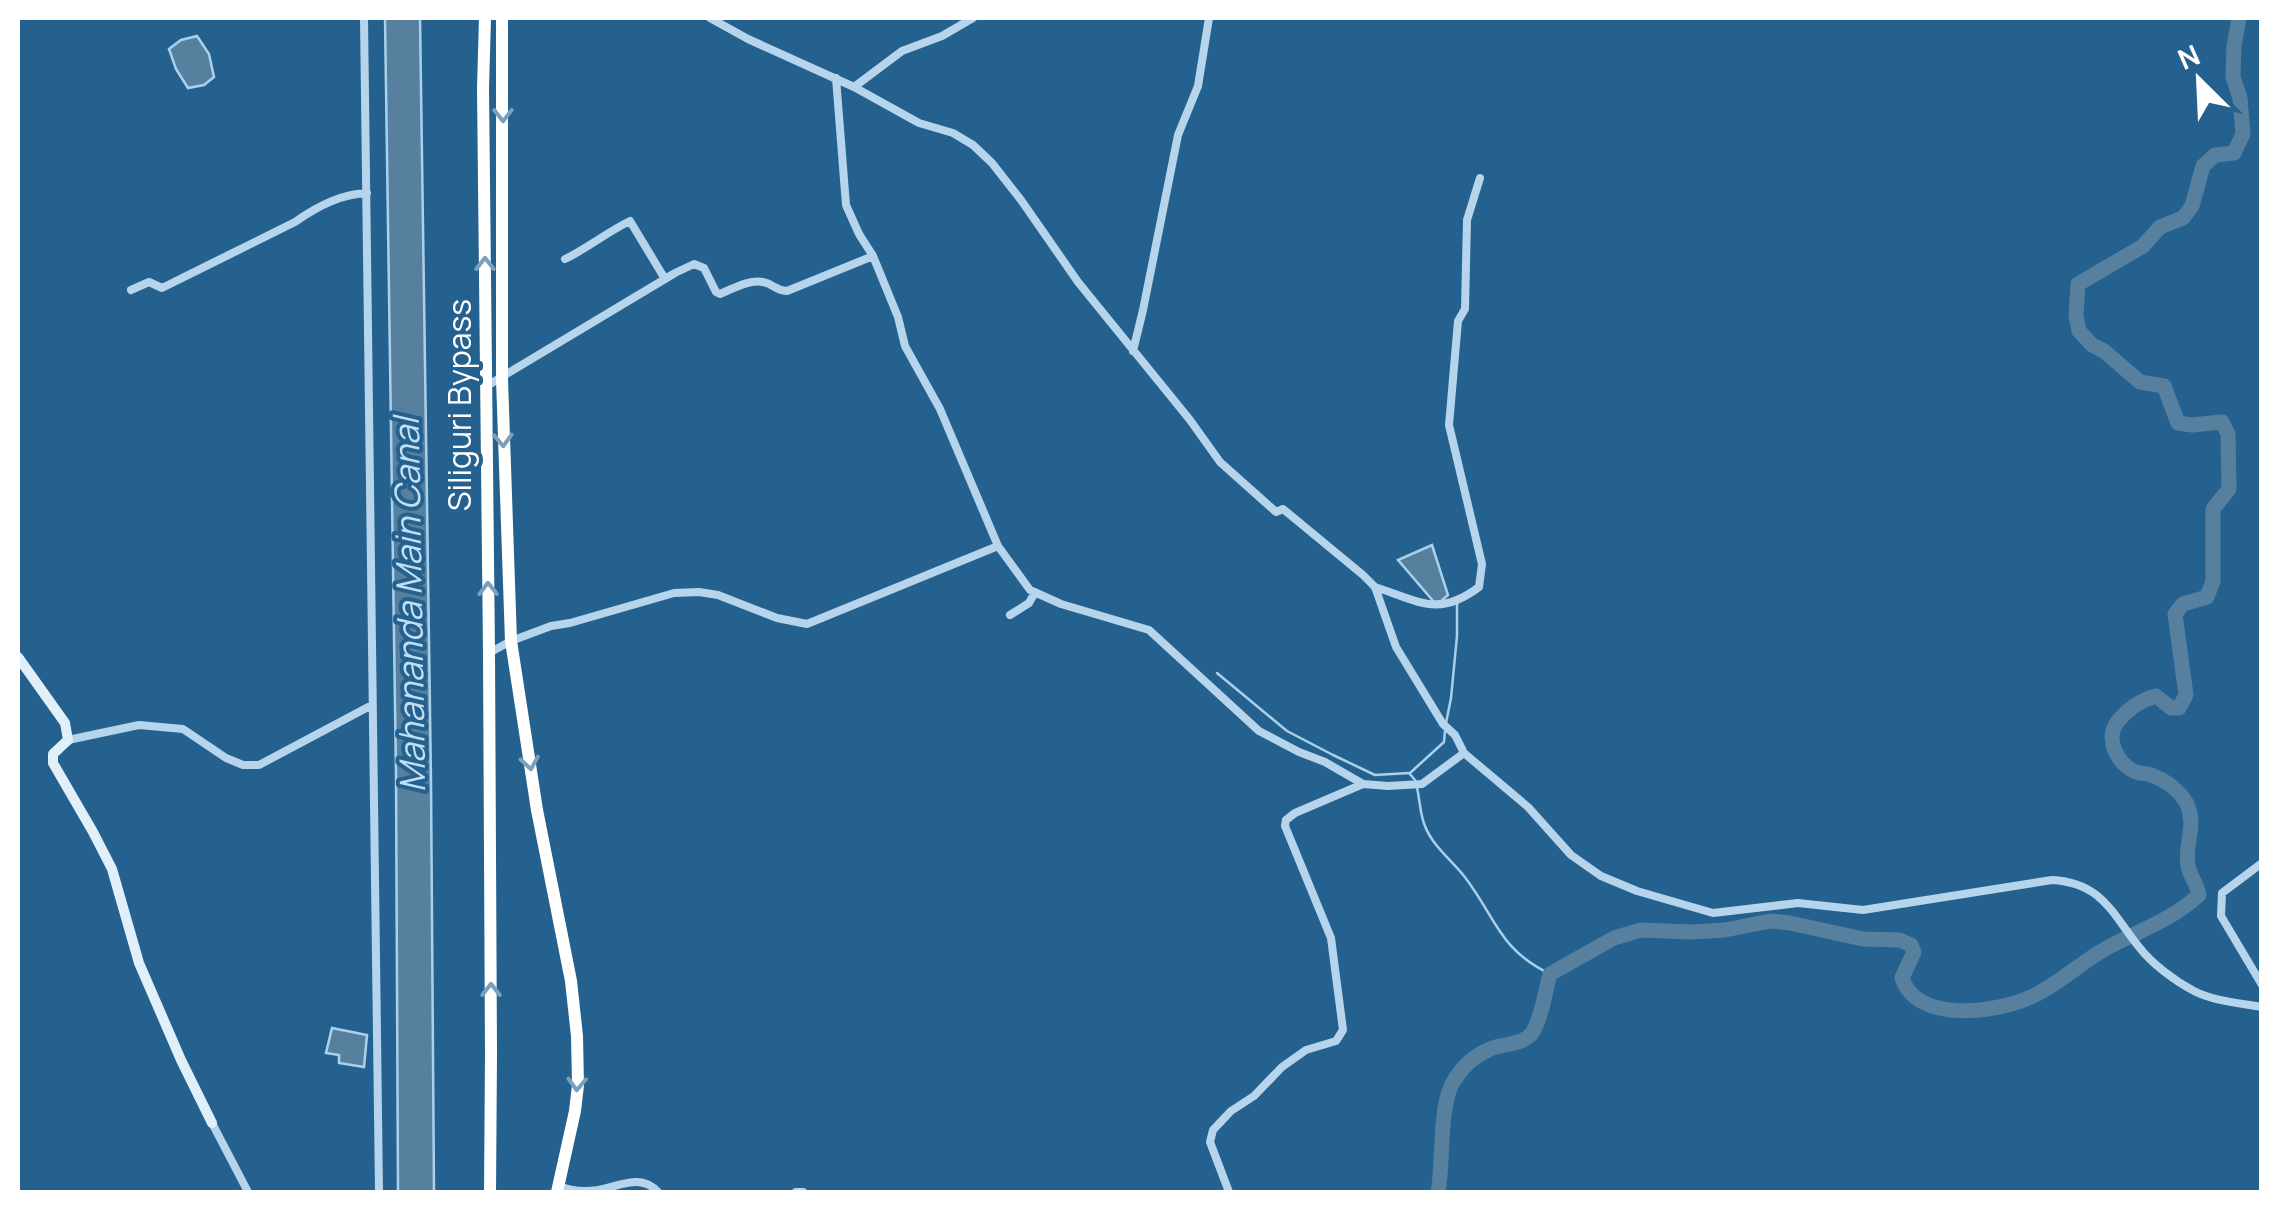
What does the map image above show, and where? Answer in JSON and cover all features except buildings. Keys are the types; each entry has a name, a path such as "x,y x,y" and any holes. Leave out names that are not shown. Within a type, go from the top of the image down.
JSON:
{"highway":[{"name":"Siliguri Bypass","path":"485,18 490,1192"},
{"path":"502,18 502,379 510,641 537,810 571,981 577,1036 576,1111 558,1189"}],"street":[{"path":"364,18 378,1192"},
{"path":"710,18 920,123 953,133 992,163 1078,282 1220,462 1276,512 1283,509 1375,587 1396,647 1464,753 1528,807 1571,855 1602,876 1636,892 1714,913 1798,903 1863,910 2052,880 2073,881 2090,888 2141,950 2196,992 2262,1007"},
{"path":"854,87 902,52 973,18"},
{"path":"1133,351 1178,135 1198,86 1209,18"},
{"path":"836,78 846,205 873,256 898,317 904,346 940,409 998,546 1030,590 1060,604 1149,630 1260,731 1363,784"},
{"path":"1375,587 1436,607 1463,599 1478,586 1482,564 1449,425 1458,321 1465,310 1467,220 1480,178"},
{"path":"131,290 148,282 162,288 312,210 347,196 367,194"},
{"path":"565,259 590,248 630,221 664,280"},
{"path":"486,387 694,264 704,268 720,294 752,282 787,291 873,256"},
{"path":"489,653 551,626 674,593 718,595 777,618 807,624 998,546"},
{"path":"1010,615 1029,603 1035,592"},
{"path":"18,657 66,723 68,740"},
{"path":"248,1192 139,964 112,869 53,763 53,754 68,740 138,725 184,728 226,758 243,766 259,765 372,706"},
{"path":"1229,1192 1210,1142 1213,1130 1282,1067 1306,1050 1336,1041 1343,1030 1331,938 1285,826 1286,820 1295,812 1363,784 1422,784 1464,753"},
{"path":"2262,863 2222,893 2222,916 2262,985"},
{"path":"558,1189 598,1190 639,1182 658,1192"}],"water":[{"name":"Mahananda Main Canal","path":"385,18 420,18 434,1192 398,1192"},
{"path":"197,36 209,54 214,77 204,85 188,88 169,49 181,40"},
{"path":"1432,545 1448,595 1434,602 1398,560"},
{"path":"332,1028 367,1035 364,1067 339,1063 339,1055 326,1053"}],"waterway":[{"path":"1438,1192 1446,1103 1458,1074 1485,1051 1528,1037 1538,1021 1550,974 1614,938 1641,930 1725,930 1770,921 1863,939 1900,940 1911,945 1914,952 1902,978 1910,993 1941,1008 1980,1010 2018,1002 2043,991 2199,895 2188,866 2191,820 2187,804 2167,783 2123,763 2112,735 2118,721 2140,703 2156,696 2171,708 2179,708 2186,695 2175,614 2183,604 2207,597 2213,581 2213,509 2229,489 2228,434 2222,422 2178,423 2164,386 2140,382 2092,345 2079,331 2076,316 2078,284 2143,246 2160,227 2183,218 2192,206 2203,166 2215,155 2234,153 2243,134 2240,98 2233,77 2239,18"},
{"path":"1446,723 1457,636 1457,602"},
{"path":"1217,673 1287,731 1375,775 1409,773 1415,780"},
{"path":"1410,773 1444,742 1445,731"},
{"path":"1417,788 1423,822 1432,840 1464,876 1508,943 1550,974"}]}
